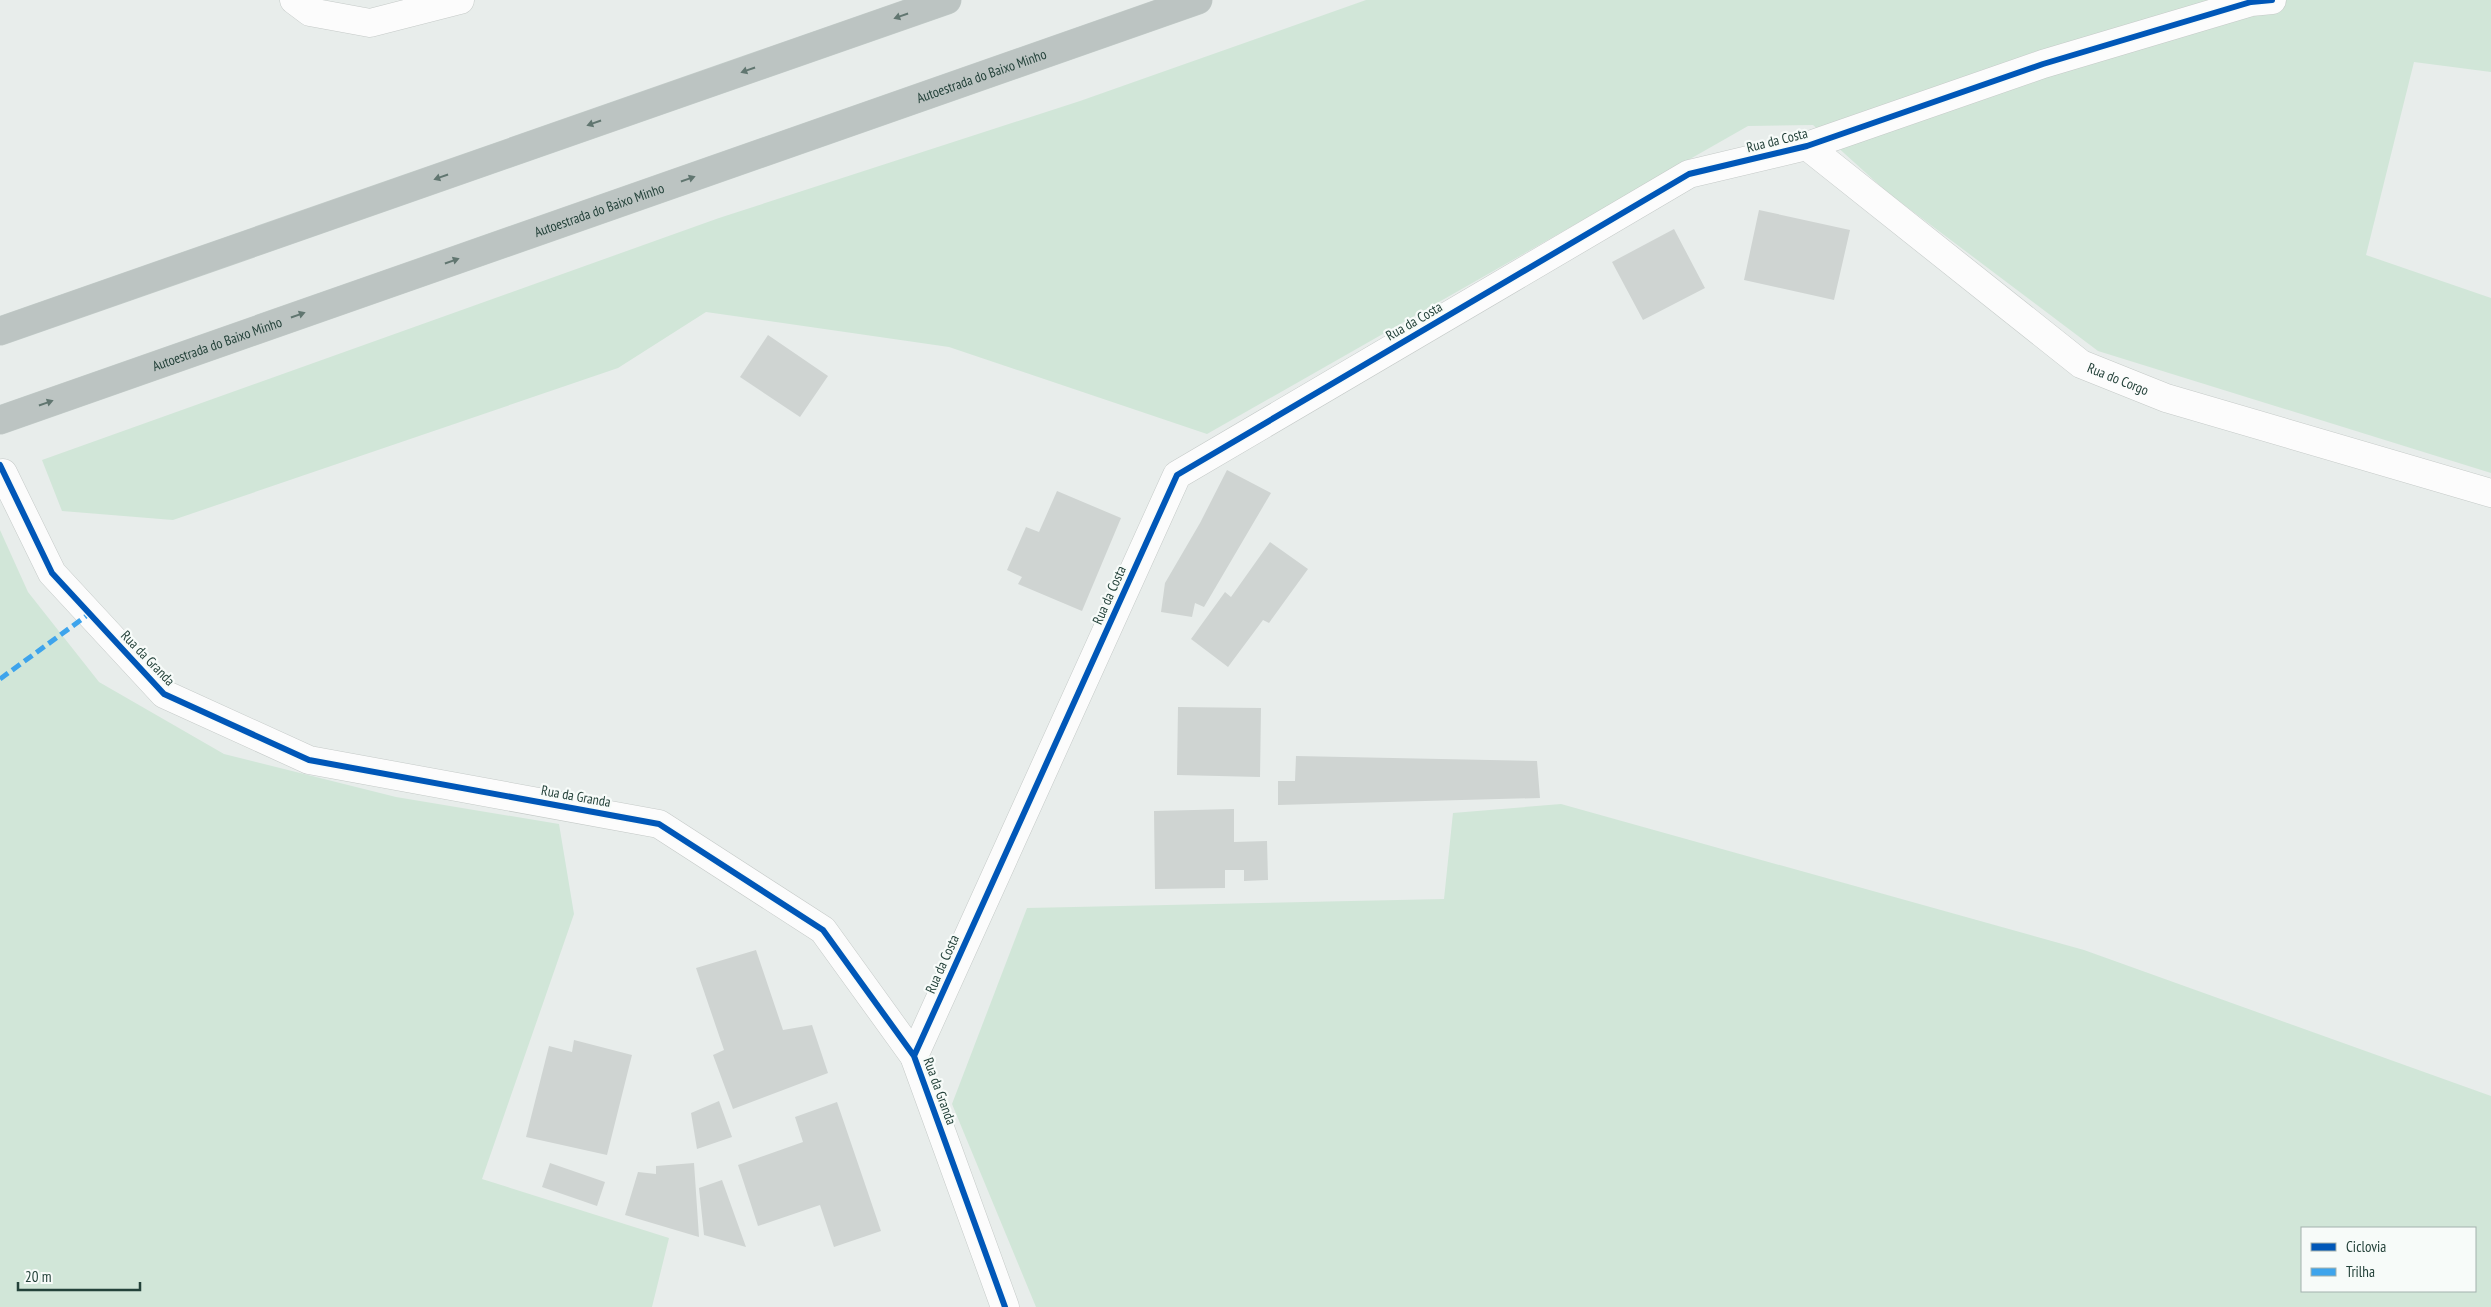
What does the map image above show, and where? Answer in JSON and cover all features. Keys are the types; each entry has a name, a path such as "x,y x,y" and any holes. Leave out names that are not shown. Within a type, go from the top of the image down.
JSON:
{"highway":[{"path":"0,331 947,0"},
{"name":"Autoestrada do Baixo Minho","path":"0,420 1198,0"}],"street":[{"path":"294,0 310,12 370,23 460,0"},
{"name":"Rua da Costa","path":"914,1056 1178,475 1690,174 1807,146 2044,64 2251,2 2272,0"},
{"name":"Rua do Corgo","path":"1807,146 2081,364 2166,398 2491,493"},
{"name":"Rua da Granda","path":"3,473 52,573 164,694 309,760 660,824 823,930 914,1056 1005,1307"}],"green space":[{"path":"1366,0 2491,0 2491,72 2414,62 2366,255 2491,298 2491,473 2098,351 1887,192 1813,125 1748,126 1207,434 949,347 706,312 618,368 173,520 62,511 42,460 719,218 1080,101"},
{"path":"0,530 28,592 99,682 224,754 396,797 559,824 574,914 482,1179 669,1238 652,1307 0,1307"},
{"path":"1561,804 2084,950 2491,1096 2491,1307 1036,1307 952,1104 1027,908 1444,899 1453,813"}],"building":[{"path":"1759,210 1850,230 1834,300 1744,280"},
{"path":"1674,229 1705,288 1643,320 1612,262"},
{"path":"768,335 828,376 800,417 740,377"},
{"path":"1227,470 1271,493 1204,607 1195,603 1192,617 1161,612 1165,583 1200,523"},
{"path":"1057,491 1121,518 1082,611 1018,584 1022,577 1007,570 1026,527 1039,532"},
{"path":"1270,542 1308,569 1269,623 1263,620 1228,667 1191,639 1225,592 1231,597"},
{"path":"1178,707 1261,708 1260,777 1177,775"},
{"path":"1296,756 1537,761 1540,798 1278,805 1278,781 1295,781"},
{"path":"1234,809 1234,842 1267,841 1268,880 1244,881 1244,870 1225,870 1225,888 1155,889 1154,811"},
{"path":"756,950 783,1030 812,1025 828,1073 733,1109 713,1055 724,1050 696,968"},
{"path":"574,1040 632,1055 607,1155 526,1137 549,1046 572,1052"},
{"path":"719,1101 732,1137 697,1149 691,1113"},
{"path":"837,1102 881,1231 834,1247 820,1205 758,1226 738,1165 803,1142 795,1117"},
{"path":"550,1163 605,1182 597,1206 542,1187"},
{"path":"694,1163 699,1237 625,1215 638,1172 656,1174 656,1166"},
{"path":"722,1180 746,1247 704,1235 699,1188"}],"marked path":[{"path":"0,679 89,614"}],"cycle path":[{"path":"914,1056 1177,475 1689,174 1807,146 2043,64 2251,2 2272,0"},
{"path":"0,465 52,573 164,694 309,760 659,824 823,930 914,1056 1005,1307"}]}
